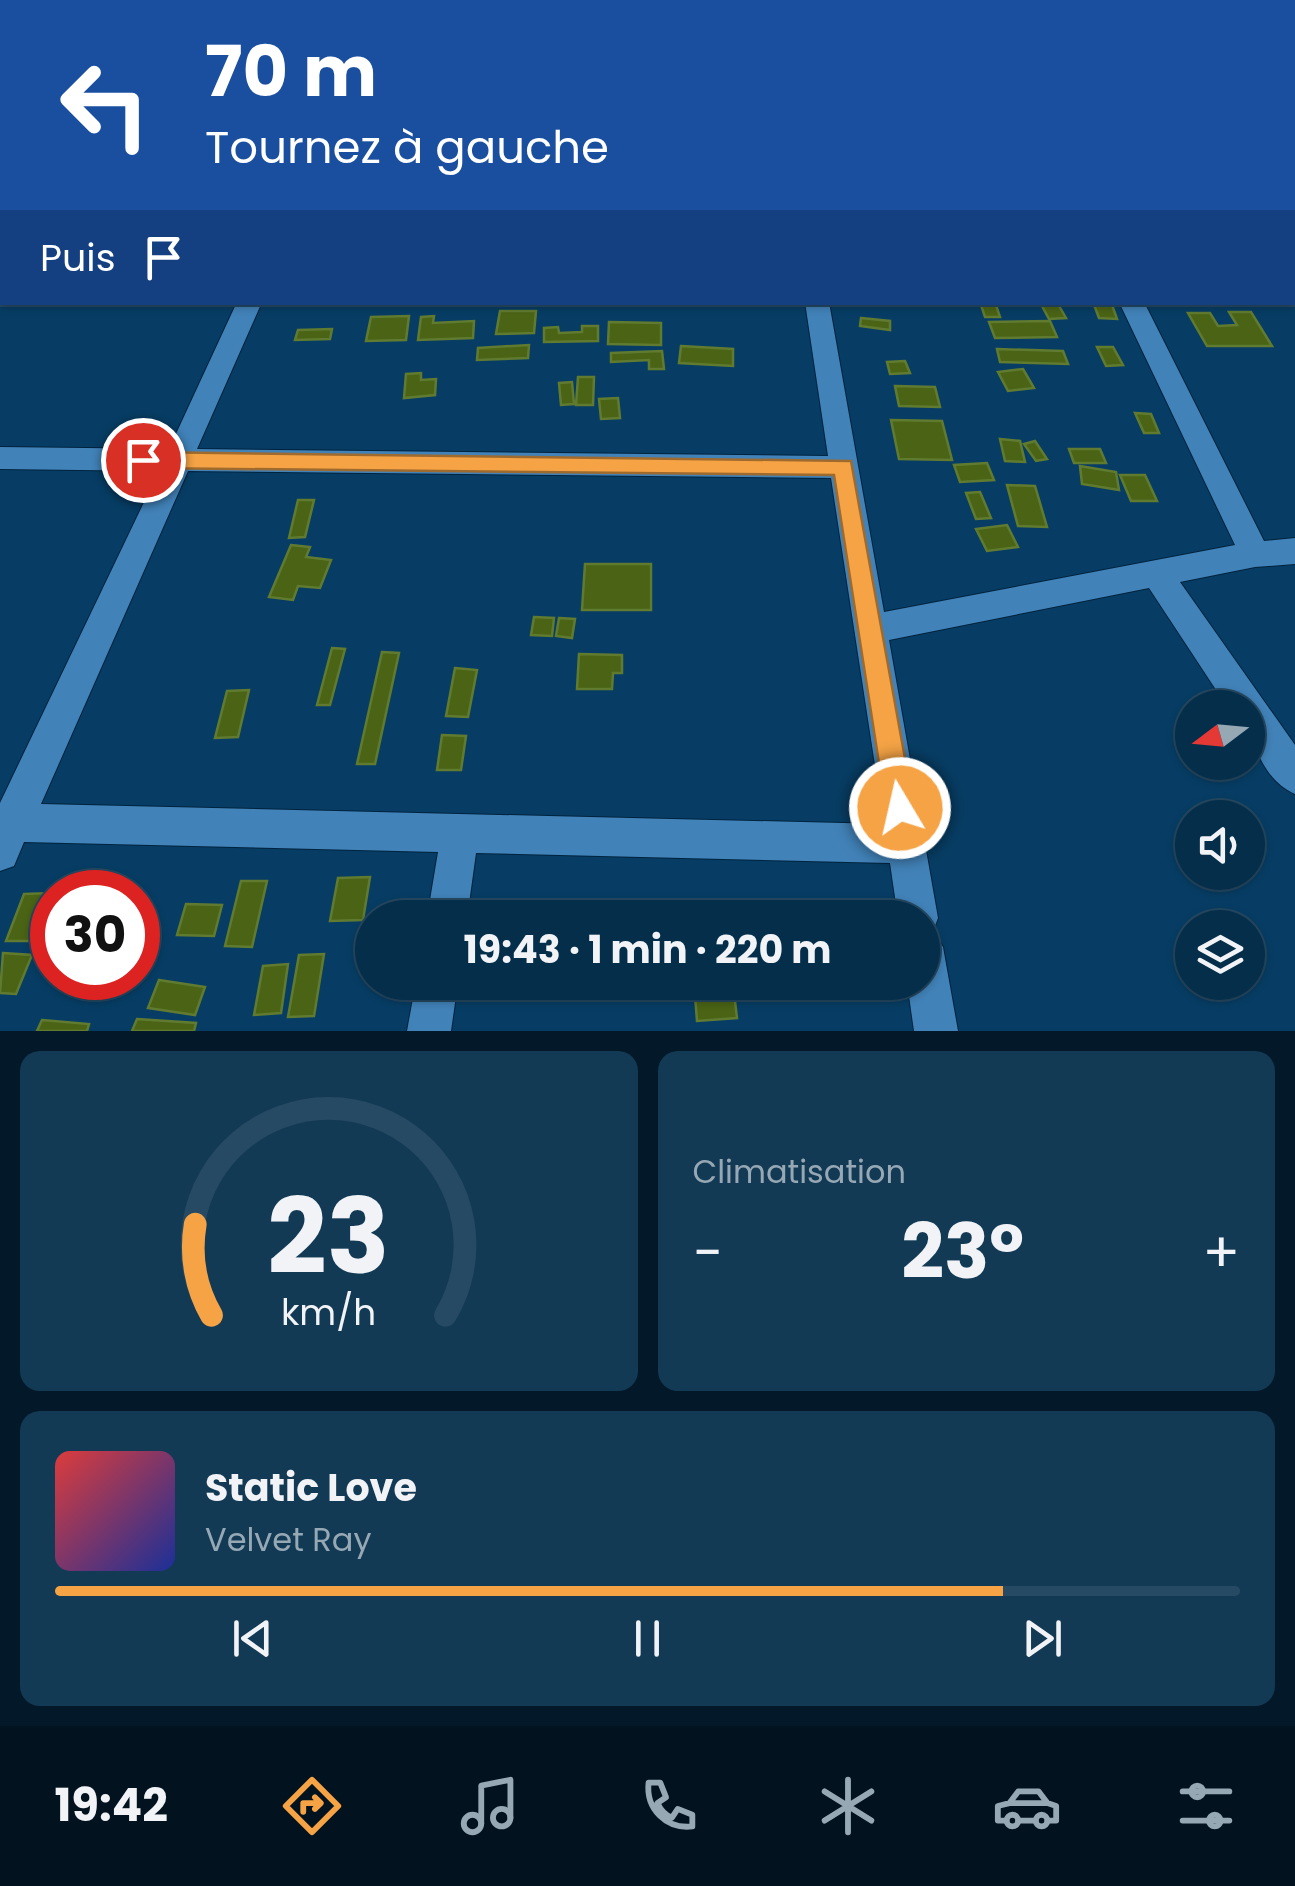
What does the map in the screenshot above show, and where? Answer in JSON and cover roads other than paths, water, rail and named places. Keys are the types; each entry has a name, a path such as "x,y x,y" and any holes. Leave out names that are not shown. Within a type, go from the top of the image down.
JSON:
{"street":[{"path":"249,305 4,832 460,833 906,844"},
{"path":"817,305 915,900"},
{"path":"1133,305 1256,554"},
{"path":"0,458 844,467"},
{"path":"870,628 1256,554 1295,551"},
{"path":"1156,573 1295,776"},
{"path":"450,900 460,833"},
{"path":"429,1031 433,1000"},
{"path":"931,1000 936,1031"}]}
